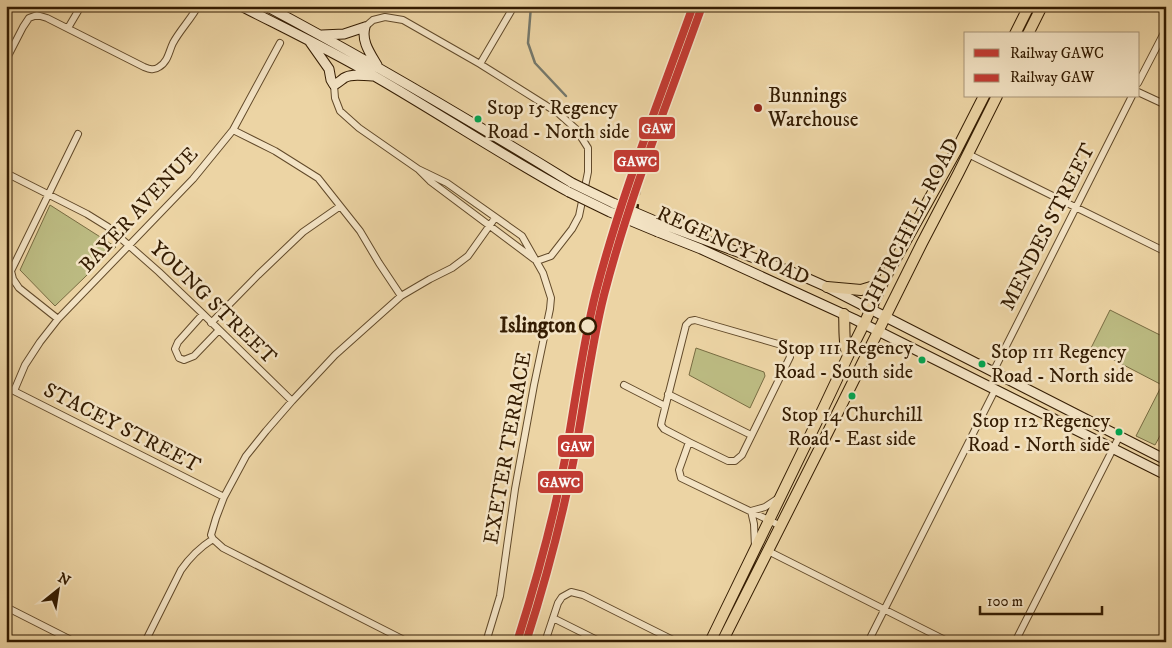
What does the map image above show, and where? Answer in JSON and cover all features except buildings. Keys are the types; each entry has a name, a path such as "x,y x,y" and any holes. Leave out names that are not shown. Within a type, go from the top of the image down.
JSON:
{"main road":[{"name":"REGENCY ROAD","path":"241,6 377,72"},
{"name":"REGENCY ROAD","path":"266,6 320,35 524,167 570,187 610,212 800,275 827,287 1166,460"},
{"path":"1018,32 1029,6"},
{"path":"1029,32 1042,6"},
{"path":"308,40 329,70 330,80 334,85 349,76 377,72 364,42 363,34 365,27"},
{"path":"320,35 344,34 365,27"},
{"name":"CHURCHILL ROAD","path":"710,642 884,280 983,98"},
{"name":"CHURCHILL ROAD","path":"722,642 996,98"},
{"name":"REGENCY ROAD","path":"660,228 708,253 844,314 1166,475"},
{"path":"827,287 862,290 884,280"},
{"path":"844,314 845,350 848,356"}],"street":[{"path":"68,28 81,6"},
{"path":"6,60 29,18 37,15 68,28 144,68 151,70 159,68 166,61 173,43 192,18 198,6"},
{"path":"480,64 514,6"},
{"path":"334,85 335,98 340,111 359,128 418,169 430,181 537,261 551,256 572,229 579,216 588,172 588,148 576,128 558,113 480,64 403,20 385,16 373,20 365,27"},
{"path":"1140,79 1166,29"},
{"name":"BAYER AVENUE","path":"14,391 25,365 58,319 193,179 234,130 280,44"},
{"path":"1140,93 1166,106"},
{"name":"MENDES STREET","path":"993,372 1131,98"},
{"path":"234,130 275,151 318,178 328,189 339,207 360,231 378,263 402,296"},
{"path":"58,319 20,288 13,279 11,271 78,134"},
{"path":"968,154 1166,252"},
{"name":"EXETER TERRACE","path":"418,169 447,182 522,236 543,273 550,298 550,309 515,489 500,596 486,642"},
{"name":"YOUNG STREET","path":"6,173 87,214 108,227 130,245 203,314 292,401"},
{"path":"212,323 303,232 339,207"},
{"path":"408,642 224,548 213,539 211,535 212,530 224,497 246,456 292,401 335,355 402,296 452,268 468,256 495,218"},
{"path":"203,314 178,342 175,349 179,358 184,360 194,356 219,330"},
{"path":"695,320 785,346 788,349 790,357 742,455 735,461 728,461 664,429 661,425 665,406 686,325 690,321 695,320"},
{"path":"624,385 665,406"},
{"name":"STACEY STREET","path":"6,387 224,497"},
{"path":"868,642 995,390"},
{"path":"668,394 752,435"},
{"path":"1015,642 1119,437"},
{"path":"689,442 679,470 681,478 781,526"},
{"path":"751,511 765,508 781,496"},
{"path":"751,511 754,524 755,550"},
{"path":"145,642 181,570 188,560 213,539"},
{"path":"768,551 949,642"},
{"path":"545,642 558,603 562,597 571,592 582,595 673,641"},
{"path":"6,607 76,642"},
{"path":"553,618 601,642"},
{"path":"1161,642 1166,633"}],"shaded area":[{"path":"50,205 116,247 55,306 20,270"},
{"path":"1110,310 1166,338 1166,425 1155,445 1136,436 1162,385 1091,348"},
{"path":"696,348 764,372 765,376 750,408 689,375"}],"waterway":[{"path":"531,6 528,43 535,63 566,96"}],"railway":[{"path":"637,213 642,163 651,124"}],"rail line":[{"name":"GAWC","path":"517,642 555,505 596,292 641,148 693,6"},
{"name":"GAW","path":"526,642 563,508 604,295 649,151 701,9"}],"place":[{"name":"Bunnings Warehouse","path":"758,108"},
{"name":"Stop 15 Regency Road - North side","path":"478,119"},
{"name":"Islington","path":"588,326"},
{"name":"Stop 111 Regency Road - South side","path":"922,360"},
{"name":"Stop 111 Regency Road - North side","path":"982,364"},
{"name":"Stop 14 Churchill Road - East side","path":"852,396"},
{"name":"Stop 112 Regency Road - North side","path":"1119,432"}]}
